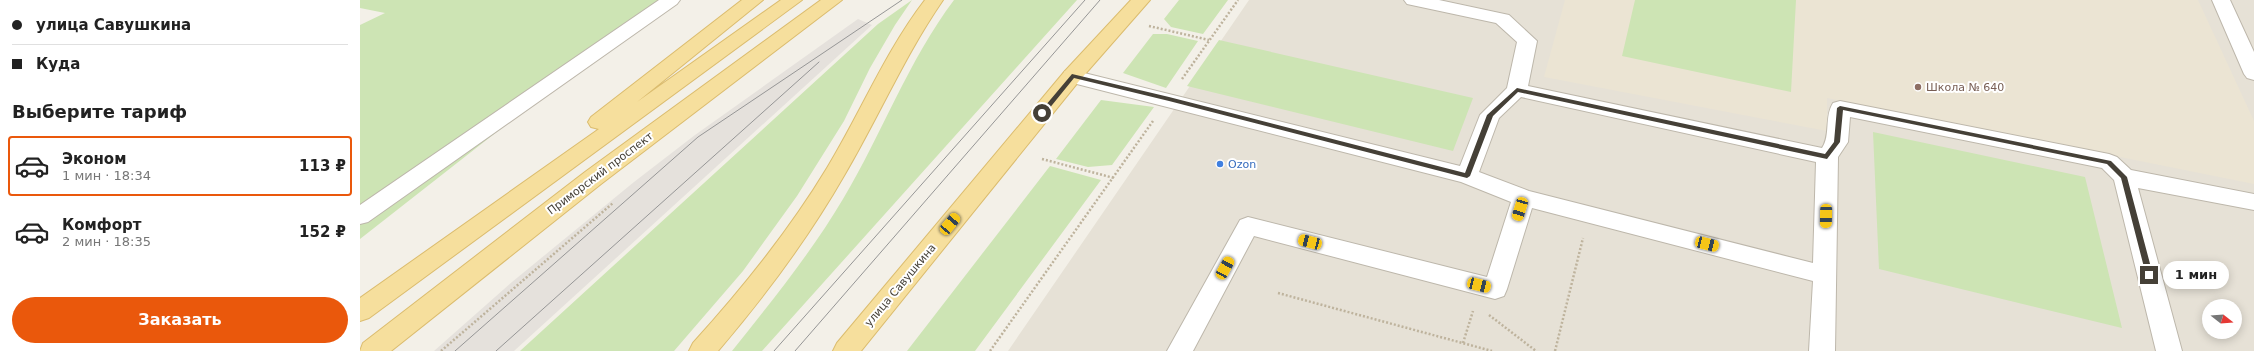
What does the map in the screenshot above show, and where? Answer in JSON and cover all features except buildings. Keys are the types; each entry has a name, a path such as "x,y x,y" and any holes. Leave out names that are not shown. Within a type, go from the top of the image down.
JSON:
{"main road":[{"path":"360,310 754,0"},
{"path":"360,310 793,0"},
{"name":"Приморский проспект","path":"372,351 593,178 833,0"},
{"path":"702,351 725,326 803,223 850,148 880,86 914,25 934,0"},
{"name":"улица Савушкина","path":"846,351 1072,76 1141,0"}],"lane":[{"path":"360,216 671,0"},
{"path":"1413,0 1502,19 1527,41 1517,90 1490,115 1467,176"},
{"path":"2221,0 2254,74"},
{"path":"1072,76 1169,99 1467,176 1524,198 1825,275"},
{"path":"1517,90 1827,157"},
{"path":"1822,351 1827,157 1837,142 1840,108 2109,162 2124,177 2169,351"},
{"path":"2124,177 2254,202"},
{"path":"1180,351 1248,226 1495,289 1524,198"}],"path":[{"path":"990,351 1114,178 1238,0"},
{"path":"1148,26 1209,40"},
{"path":"1042,158 1114,178"},
{"path":"441,351 613,203"},
{"path":"1555,351 1588,214"},
{"path":"1278,293 1492,351"},
{"path":"1463,343 1475,304"},
{"path":"1487,314 1536,351"}],"shaded area":[{"path":"1249,0 2254,0 2254,351 1008,351"},
{"name":"Школа № 640","path":"1565,0 2198,0 2254,121 2254,184 1827,98 1827,131 1544,77"},
{"path":"858,19 872,25 514,351 434,351 512,282 634,182 695,135"}],"green space":[{"path":"360,0 669,0 591,58 360,239 360,25 385,13 360,8"},
{"path":"912,0 895,25 870,68 844,121 797,196 743,271 674,351 520,351 878,24"},
{"path":"954,0 1077,0 762,351 732,351 790,277 831,219 857,174 923,48"},
{"path":"1179,0 1228,0 1203,34 1171,27 1164,19"},
{"path":"1635,0 1796,0 1791,92 1622,56"},
{"path":"1153,34 1167,34 1198,41 1166,88 1123,73"},
{"path":"1219,40 1473,98 1453,151 1187,86"},
{"path":"1101,100 1154,107 1112,165 1088,167 1056,159"},
{"path":"1873,132 2085,177 2122,328 1879,269"},
{"path":"1050,166 1101,180 975,351 907,351"}],"tram line":[{"path":"455,351 698,137 902,0"},
{"path":"774,351 1085,0"},
{"path":"795,351 1100,0"},
{"path":"496,351 819,62"}],"place":[{"name":"Школа № 640","path":"1918,87"},
{"name":"Ozon","path":"1220,164"}],"route":[{"path":"1042,113 1072,76 1169,99 1467,176 1490,115 1517,90 1827,157 1837,142 1840,108 2109,162 2124,177 2149,275"}]}
